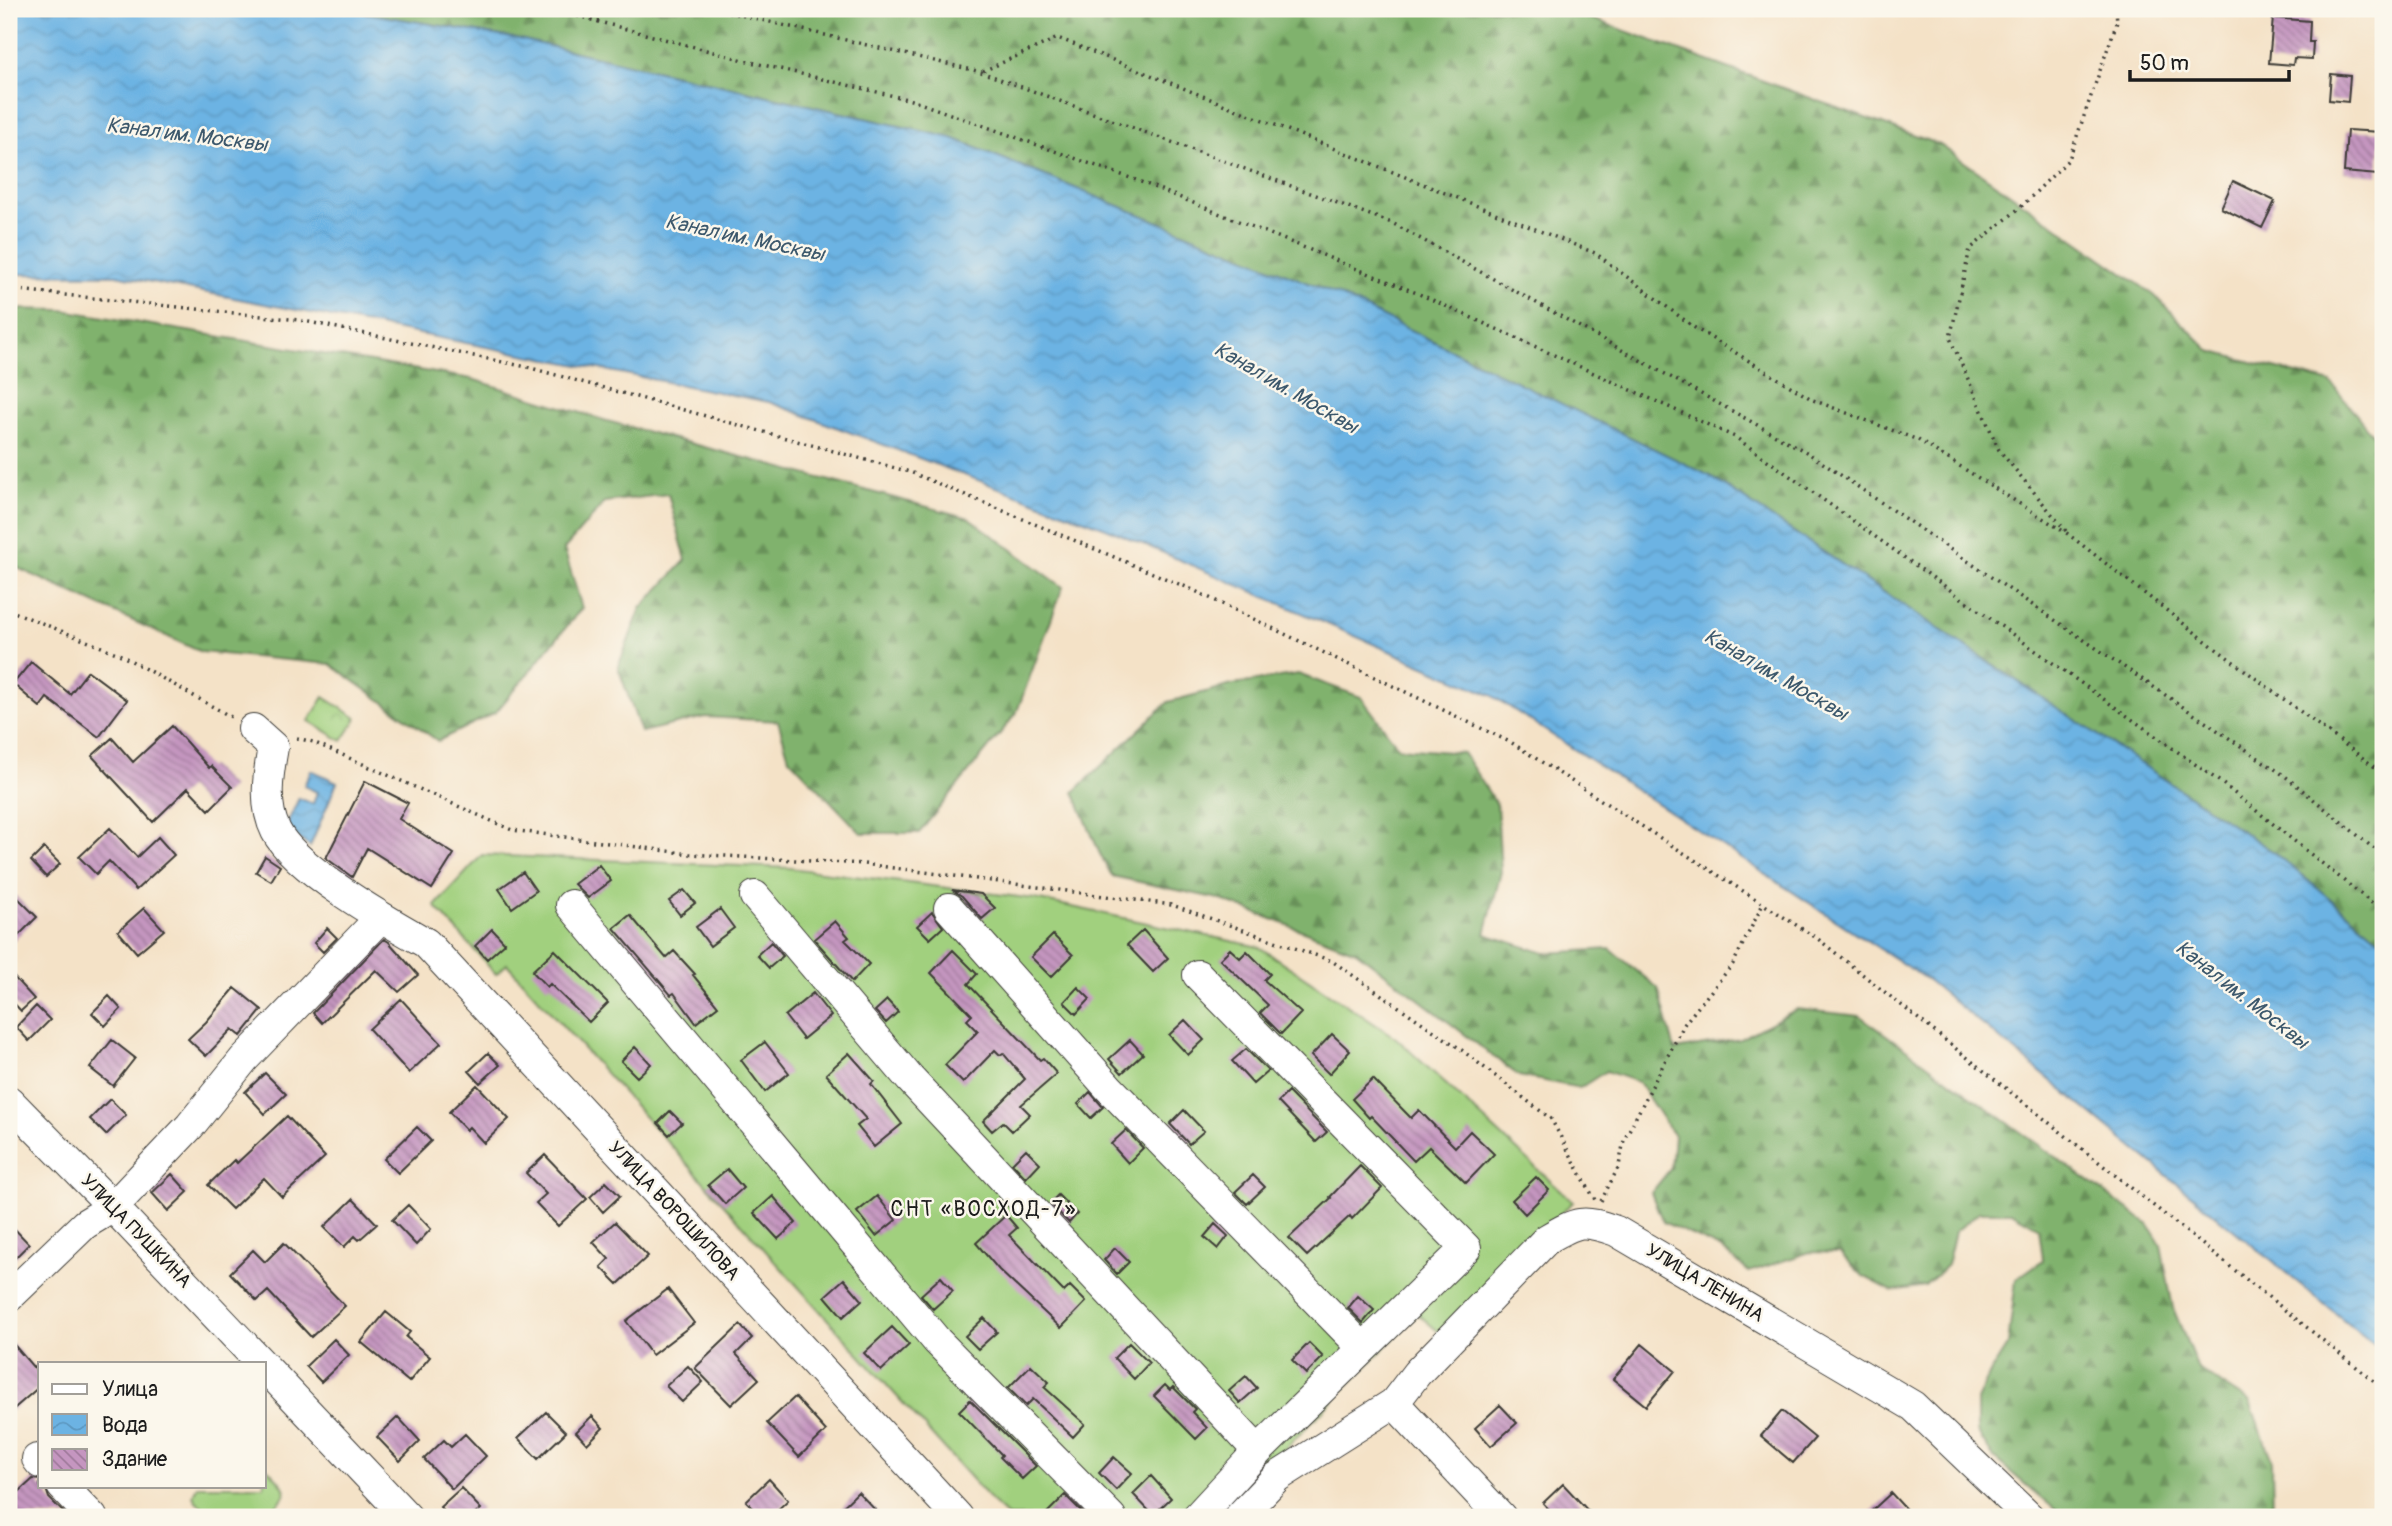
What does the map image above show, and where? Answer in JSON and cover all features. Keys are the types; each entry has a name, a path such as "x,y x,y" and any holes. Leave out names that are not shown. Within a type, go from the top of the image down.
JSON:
{"street":[{"name":"УЛИЦА ВОРОШИЛОВА","path":"253,729 273,747 267,777 268,800 275,829 285,847 381,917 426,943 958,1517"},
{"path":"755,896 910,1079 1258,1451"},
{"path":"570,905 937,1341 1111,1517"},
{"path":"949,908 1109,1088 1362,1347"},
{"path":"9,1297 85,1224 113,1207 190,1126 244,1059 381,917"},
{"path":"1196,1517 1362,1347 1466,1248 1198,975"},
{"name":"УЛИЦА ПУШКИНА","path":"9,1101 260,1362"},
{"name":"УЛИЦА ЛЕНИНА","path":"1239,1517 1277,1477 1394,1403 1418,1373 1546,1239 1571,1224 1590,1222 1616,1231 1913,1406 2029,1517"},
{"name":"УЛИЦА ПУШКИНА","path":"266,1368 407,1517"},
{"path":"1394,1403 1501,1517"},
{"path":"64,1488 92,1517"}],"path":[{"path":"550,9 759,64 911,100 1136,180 1417,293 1735,437 2223,784 2383,912"},
{"path":"715,9 981,72 1392,223 1796,447 2285,776 2383,856"},
{"path":"2068,534 2000,450 1950,338 1970,249 2022,206 2069,159 2117,22 2116,9"},
{"path":"981,72 1058,38 1595,253 1695,328 1813,400 1918,440 2068,534 2383,773"},
{"path":"9,289 299,320 527,367 910,472 1191,589 1513,743 1818,939 2383,1388"},
{"path":"9,610 119,654 253,729 313,742 512,830 690,854 864,864 1172,905 1332,961 1459,1048 1551,1118 1598,1206 1619,1166 1624,1140 1685,1024 1733,964 1763,904"}],"green space":[{"path":"342,9 1565,9 1940,145 2154,295 2210,351 2331,383 2383,448 2383,942 2272,851 1708,475 1338,295 952,138 519,39"},
{"path":"9,309 63,310 472,379 607,421 969,518 1063,587 1016,714 919,833 861,833 789,758 778,721 705,717 641,732 618,667 641,608 686,560 668,494 605,502 564,549 582,608 496,712 438,741 330,664 201,652 9,564"},
{"path":"1298,674 1361,697 1399,748 1463,753 1497,805 1501,872 1485,934 1545,953 1610,949 1658,988 1675,1050 1740,1039 1797,1009 1860,1016 2148,1224 2161,1245 2173,1308 2198,1369 2250,1402 2272,1461 2273,1517 2064,1517 1994,1458 1977,1432 1977,1400 2008,1344 2016,1279 2043,1260 2039,1228 2011,1212 1979,1212 1955,1232 1947,1265 1925,1286 1892,1291 1863,1276 1840,1253 1810,1252 1749,1272 1720,1248 1663,1222 1651,1193 1671,1168 1674,1136 1638,1082 1606,1071 1580,1088 1519,1076 1356,951 1219,899 1112,876 1074,792 1168,702 1232,685"},
{"path":"324,697 357,718 342,741 309,721"},
{"path":"482,855 790,868 1035,899 1259,947 1396,1038 1573,1202 1440,1333 1418,1314 1218,1517 1008,1517 507,964 496,974 435,906"},
{"path":"266,1467 285,1491 284,1496 265,1517 212,1517 193,1495 196,1488 266,1488"}],"water":[{"name":"Канал им. Москвы","path":"9,9 342,9 519,39 952,138 1338,295 1708,475 2272,851 2383,942 2383,1352 1929,981 1491,695 1106,528 769,402 116,275 9,274"},
{"path":"311,770 337,782 310,847 293,834 287,824 299,798 313,804 317,792 304,786"}],"building":[{"path":"2273,18 2310,21 2309,42 2313,42 2312,59 2294,58 2293,65 2269,63"},
{"path":"2331,74 2350,76 2348,102 2329,100"},
{"path":"2347,130 2381,132 2378,175 2344,172"},
{"path":"2233,181 2275,201 2262,228 2221,208"},
{"path":"31,662 70,694 88,671 127,700 99,737 47,698 40,707 13,684"},
{"path":"172,726 209,768 211,766 232,787 209,810 188,788 153,822 92,756 112,738 133,762"},
{"path":"365,781 408,803 399,819 454,854 432,889 367,848 352,877 326,858"},
{"path":"110,828 137,857 158,837 174,855 136,890 109,861 96,874 79,857"},
{"path":"44,848 60,864 46,877 31,861"},
{"path":"265,856 280,866 271,881 256,872"},
{"path":"599,865 611,881 588,898 574,884"},
{"path":"523,872 536,891 512,908 499,889"},
{"path":"9,889 37,917 9,945"},
{"path":"684,890 695,903 680,915 669,901"},
{"path":"952,890 981,894 995,908 982,919 962,896"},
{"path":"144,908 164,930 137,953 118,931"},
{"path":"720,909 734,928 710,946 696,927"},
{"path":"932,912 943,927 930,939 917,926"},
{"path":"630,915 666,958 674,951 718,1006 696,1023 674,993 671,995 614,928"},
{"path":"835,921 849,937 845,940 869,964 852,982 814,939"},
{"path":"327,928 337,938 323,952 314,943"},
{"path":"492,929 505,943 487,959 475,946"},
{"path":"1143,930 1168,958 1153,972 1127,945"},
{"path":"1053,935 1073,955 1051,977 1031,957"},
{"path":"384,939 418,975 399,992 376,970 322,1023 313,1013"},
{"path":"771,942 783,956 769,968 757,955"},
{"path":"1230,949 1240,958 1247,951 1270,974 1264,980 1301,1013 1281,1034 1260,1013 1268,1005 1220,959"},
{"path":"555,950 608,1003 589,1022 550,984 547,987 532,971"},
{"path":"953,950 977,974 968,984 1040,1060 1043,1058 1057,1074 1021,1105 1030,1114 1012,1131 1003,1122 992,1131 983,1121 1025,1079 1003,1053 1000,1055 995,1050 963,1083 945,1065 978,1031 967,1020 972,1015 931,973"},
{"path":"9,972 34,999 21,1011 9,998"},
{"path":"1078,987 1090,999 1076,1014 1064,1002"},
{"path":"235,988 262,1010 241,1036 232,1029 206,1056 188,1039"},
{"path":"813,993 831,1016 803,1039 785,1016"},
{"path":"109,996 121,1009 105,1026 92,1013"},
{"path":"401,999 441,1043 409,1073 369,1029"},
{"path":"887,1000 898,1012 886,1023 875,1011"},
{"path":"36,1006 50,1020 29,1041 16,1027"},
{"path":"1185,1020 1204,1040 1188,1055 1169,1035"},
{"path":"1332,1034 1350,1051 1329,1074 1311,1056"},
{"path":"112,1040 135,1058 113,1086 90,1068"},
{"path":"1130,1040 1143,1054 1122,1073 1109,1059"},
{"path":"765,1042 789,1073 765,1092 741,1060"},
{"path":"635,1047 651,1064 637,1077 621,1061"},
{"path":"1246,1049 1268,1071 1253,1084 1232,1061"},
{"path":"488,1053 500,1065 480,1083 469,1071"},
{"path":"849,1053 874,1081 871,1084 902,1124 874,1147 857,1126 866,1119 826,1074"},
{"path":"265,1073 286,1094 265,1114 245,1092"},
{"path":"1373,1079 1411,1118 1419,1110 1455,1147 1470,1131 1494,1154 1466,1183 1429,1147 1414,1161 1352,1099"},
{"path":"477,1085 509,1119 484,1143 469,1127 466,1130 449,1112"},
{"path":"1090,1092 1103,1107 1091,1118 1078,1104"},
{"path":"1288,1092 1327,1132 1316,1142 1278,1102"},
{"path":"110,1099 126,1115 106,1135 90,1119"},
{"path":"1184,1110 1204,1131 1189,1144 1170,1124"},
{"path":"670,1111 682,1123 669,1135 658,1123"},
{"path":"287,1116 325,1157 282,1197 264,1178 232,1209 208,1185 234,1160 237,1163"},
{"path":"417,1127 431,1141 398,1173 384,1159"},
{"path":"1126,1130 1143,1148 1128,1163 1111,1144"},
{"path":"1026,1149 1040,1163 1026,1178 1012,1163"},
{"path":"545,1155 587,1199 558,1226 536,1203 546,1194 526,1173"},
{"path":"1360,1166 1382,1188 1352,1219 1350,1216 1307,1256 1289,1238"},
{"path":"727,1169 743,1188 725,1204 708,1185"},
{"path":"172,1174 188,1192 168,1211 152,1193"},
{"path":"1253,1175 1265,1187 1247,1204 1235,1192"},
{"path":"1536,1177 1549,1190 1525,1214 1512,1200"},
{"path":"606,1182 620,1196 603,1212 590,1197"},
{"path":"1058,1195 1077,1214 1069,1223 1050,1203"},
{"path":"773,1196 796,1223 778,1239 754,1213"},
{"path":"877,1196 896,1220 876,1236 857,1212"},
{"path":"353,1199 377,1224 359,1240 355,1236 344,1247 324,1227"},
{"path":"408,1205 431,1229 416,1245 392,1220"},
{"path":"1006,1215 1017,1228 1009,1235 1064,1292 1070,1286 1086,1302 1061,1328 999,1270 976,1243"},
{"path":"615,1222 648,1256 618,1284 601,1267 609,1259 593,1242"},
{"path":"9,1223 29,1244 9,1264"},
{"path":"1215,1224 1228,1236 1218,1249 1204,1237"},
{"path":"284,1243 345,1306 311,1337 268,1291 257,1301 230,1273 253,1250 265,1262"},
{"path":"1115,1248 1129,1262 1117,1274 1104,1260"},
{"path":"941,1277 953,1291 933,1309 921,1295"},
{"path":"844,1279 862,1300 843,1317 825,1296"},
{"path":"668,1289 694,1323 652,1355 626,1321"},
{"path":"1358,1296 1374,1310 1363,1323 1348,1308"},
{"path":"386,1312 410,1332 406,1337 430,1357 409,1382 361,1342"},
{"path":"984,1318 997,1332 978,1349 965,1336"},
{"path":"740,1325 752,1338 736,1354 759,1379 731,1405 695,1368"},
{"path":"892,1327 909,1345 881,1371 864,1353"},
{"path":"9,1339 38,1373 38,1388 9,1413"},
{"path":"334,1339 349,1355 321,1382 306,1366"},
{"path":"1129,1343 1149,1363 1134,1379 1114,1358"},
{"path":"1309,1343 1323,1357 1306,1374 1292,1360"},
{"path":"1642,1344 1675,1371 1646,1406 1613,1379"},
{"path":"1031,1365 1049,1382 1044,1387 1085,1424 1073,1437 1033,1399 1026,1406 1008,1388"},
{"path":"688,1366 703,1382 682,1402 666,1386"},
{"path":"1246,1376 1257,1388 1240,1403 1229,1391"},
{"path":"1165,1385 1170,1390 1173,1387 1195,1409 1192,1412 1207,1428 1196,1439 1154,1396"},
{"path":"795,1397 826,1431 799,1457 767,1423"},
{"path":"970,1400 1036,1466 1022,1479 959,1411"},
{"path":"1500,1405 1517,1423 1491,1446 1475,1428"},
{"path":"1782,1411 1815,1438 1793,1463 1761,1436"},
{"path":"546,1412 566,1432 538,1459 518,1438"},
{"path":"592,1416 603,1428 587,1444 576,1432"},
{"path":"398,1417 420,1441 400,1461 377,1437"},
{"path":"465,1434 486,1456 452,1489 424,1459 444,1440 451,1447"},
{"path":"1114,1457 1132,1473 1116,1490 1099,1473"},
{"path":"1151,1476 1171,1498 1153,1515 1133,1494"},
{"path":"33,1479 38,1480 38,1488 46,1488 49,1498 68,1517 9,1517 9,1501"},
{"path":"769,1479 788,1500 770,1517 762,1517 746,1501"},
{"path":"1563,1484 1594,1517 1556,1517 1543,1503"},
{"path":"461,1488 481,1509 472,1517 449,1517 440,1507"},
{"path":"858,1492 882,1517 832,1517"},
{"path":"1891,1493 1913,1517 1865,1517"},
{"path":"1065,1495 1087,1517 1043,1517"}],"district":[{"name":"СНТ «ВОСХОД-7»","path":"984,1209"}]}
